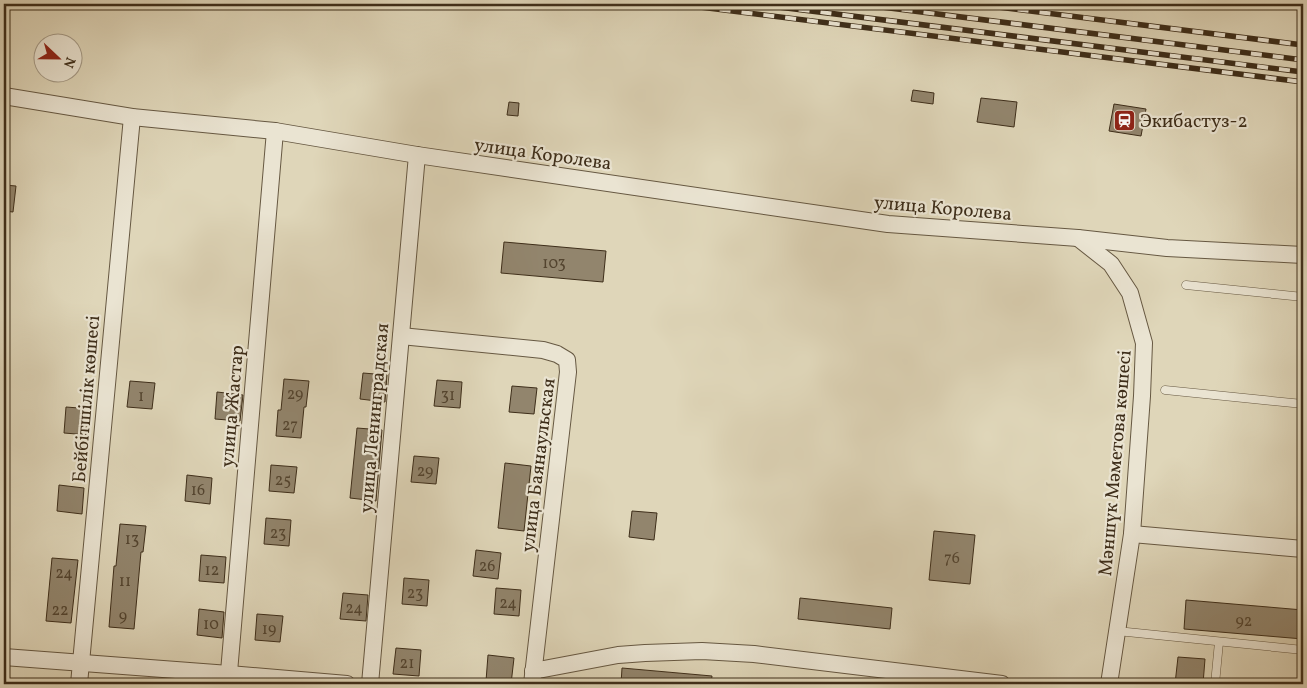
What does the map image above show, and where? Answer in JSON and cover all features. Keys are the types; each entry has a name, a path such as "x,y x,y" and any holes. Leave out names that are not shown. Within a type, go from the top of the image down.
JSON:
{"street":[{"name":"улица Королева","path":"4,96 132,117 275,131 417,155 888,224 1078,238 1167,248 1303,255"},
{"name":"Бейбітшілік көшесі","path":"79,684 132,117"},
{"name":"улица Жастар","path":"228,679 275,131"},
{"name":"улица Ленинградская","path":"370,684 417,155"},
{"name":"Мәншүк Мәметова көшесі","path":"1078,238 1111,264 1130,293 1144,343 1132,534 1109,684"},
{"name":"улица Баянаульская","path":"401,336 543,350 557,354 567,360 568,372 533,678"},
{"path":"1132,534 1303,549"},
{"path":"533,678 618,655 702,651 754,654 1002,684"},
{"path":"4,657 228,679 347,684"}],"lane":[{"path":"1186,285 1303,297"},
{"path":"1165,390 1303,404"},
{"path":"1117,631 1303,650"},
{"path":"1215,684 1219,642"}],"building":[{"path":"913,90 934,93 933,104 911,101"},
{"path":"981,98 1017,102 1014,127 977,122"},
{"path":"509,102 519,103 518,116 507,115"},
{"path":"1114,104 1146,109 1141,136 1109,131"},
{"path":"4,185 16,186 13,212 4,211"},
{"path":"504,242 606,251 603,282 501,273"},
{"path":"363,373 387,375 385,402 360,399"},
{"path":"284,379 309,381 301,438 276,436 278,410 281,410"},
{"path":"437,380 462,382 460,408 434,406"},
{"path":"130,381 155,383 152,409 127,407"},
{"path":"512,386 537,388 534,414 509,412"},
{"path":"217,392 243,395 240,421 215,419"},
{"path":"66,407 92,409 89,435 64,433"},
{"path":"357,428 382,430 376,501 350,498"},
{"path":"414,456 439,458 436,484 411,482"},
{"path":"505,463 531,466 524,531 498,528"},
{"path":"271,465 297,467 294,493 269,491"},
{"path":"187,475 212,478 210,504 185,501"},
{"path":"59,485 84,488 82,514 57,511"},
{"path":"632,511 657,513 654,540 629,537"},
{"path":"266,518 291,520 289,546 264,544"},
{"path":"120,524 146,526 143,552 141,552 134,629 109,627 114,566 116,566"},
{"path":"934,531 975,535 970,584 929,580"},
{"path":"476,550 501,553 498,579 473,576"},
{"path":"201,555 226,557 224,583 199,581"},
{"path":"52,558 78,560 71,623 46,621"},
{"path":"404,578 429,580 427,606 402,604"},
{"path":"496,588 521,590 519,616 494,614"},
{"path":"343,593 368,595 366,621 340,619"},
{"path":"800,598 892,608 890,629 798,619"},
{"path":"1186,600 1303,610 1303,639 1184,629"},
{"path":"199,609 224,612 222,638 197,635"},
{"path":"257,614 283,616 280,642 255,640"},
{"path":"396,648 421,650 419,676 393,674"},
{"path":"488,655 514,658 511,684 486,681"},
{"path":"1178,657 1205,659 1203,684 1175,684"},
{"path":"622,668 712,676 711,684 621,684"}],"railway":[{"path":"676,4 1303,82"},
{"path":"755,4 1303,72"},
{"path":"858,4 1303,60"},
{"path":"974,4 1303,45"}],"place":[{"name":"Экибастуз-2","path":"1124,120"}]}
